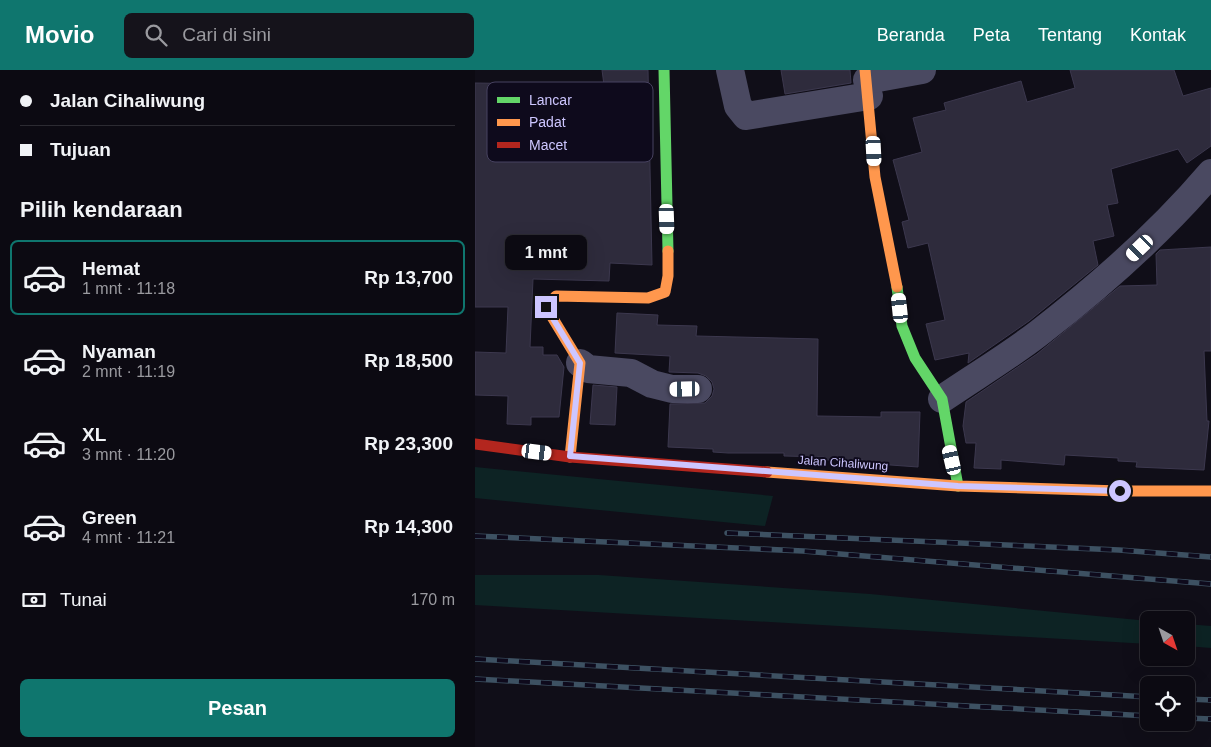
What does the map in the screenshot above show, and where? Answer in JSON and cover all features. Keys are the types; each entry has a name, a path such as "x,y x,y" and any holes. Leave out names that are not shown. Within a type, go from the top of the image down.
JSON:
{"main road":[{"path":"570,456 580,363 546,307 552,298 648,298 665,292 668,276 664,70"},
{"path":"867,82 875,177 893,261 902,326 915,358 941,399 958,486"},
{"name":"Jalan Cihaliwung","path":"475,444 570,456 958,486 1120,491 1211,491"}],"street":[{"path":"730,70 737,106 746,116 867,82 922,70"},
{"path":"941,399 1038,334 1127,260 1180,209 1211,173"},
{"path":"580,363 588,369 631,373 652,384 672,389 698,389"}],"green space":[{"path":"475,467 773,496 765,526 475,498"},
{"path":"475,575 599,575 870,594 1140,620 1140,643 475,605"},
{"path":"1195,625 1211,626 1211,648 1195,647"}],"building":[{"path":"602,70 648,70 648,82 604,82"},
{"path":"781,70 850,70 851,83 785,94"},
{"path":"1070,70 1174,70 1183,96 1211,88 1211,146 1187,163 1178,149 1111,169 1118,203 1107,205 1114,236 1093,241 1098,265 1029,321 968,363 969,353 935,360 926,324 945,320 928,243 908,248 902,222 909,220 893,160 922,152 913,118 946,110 944,103 1021,81 1027,102 1075,88"},
{"path":"475,83 487,83 487,162 650,162 652,265 610,263 609,281 533,279 530,347 543,347 543,355 557,355 564,367 559,417 531,417 531,425 507,424 508,396 475,395 475,352 506,353 508,307 475,307"},
{"path":"1211,247 1211,351 1204,351 1207,421 1209,421 1204,470 1136,467 1137,462 1118,461 1118,458 1065,455 1064,465 1001,460 1001,469 974,468 976,443 966,443 963,426 966,402 1037,354 1120,286 1157,285 1156,254 1160,250"},
{"path":"617,313 658,315 657,325 697,326 696,336 818,339 817,416 881,417 881,412 920,412 918,467 863,463 863,460 823,460 824,457 784,456 784,453 728,453 713,452 713,449 668,447 670,404 705,403 712,396 714,389 712,382 706,376 698,373 669,372 670,356 615,353"},
{"path":"593,385 617,387 615,425 590,424"}],"railway":[{"path":"727,533 1119,550 1211,557"},
{"path":"475,536 803,551 1211,584"},
{"path":"475,659 1140,696"},
{"path":"475,679 1140,716"},
{"path":"1195,699 1211,700"},
{"path":"1195,718 1211,719"}],"traffic: fast":[{"path":"664,70 668,251"},
{"path":"897,287 902,326 915,358 942,399 958,486"}],"traffic: slow":[{"path":"865,70 875,177 897,287"},
{"path":"570,457 580,363 546,307 556,296 648,298 665,292 668,276 668,251"},
{"path":"767,472 958,486 1120,491 1211,491"}],"traffic: jam":[{"path":"475,444 570,457 767,472"}],"route":[{"path":"546,307 580,363 578,397 570,456 958,486 1120,491"}]}
